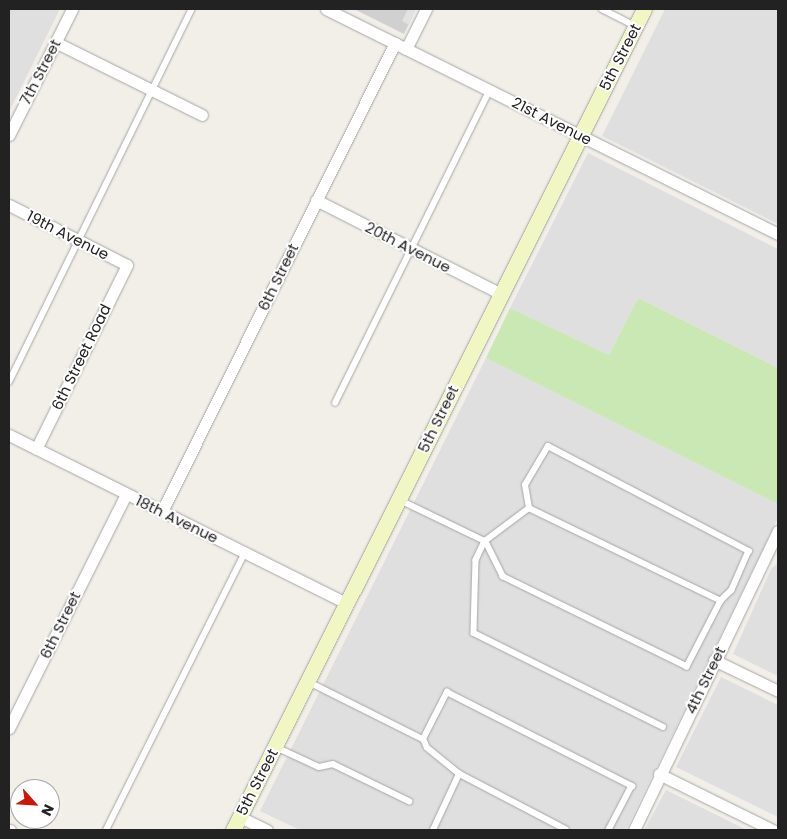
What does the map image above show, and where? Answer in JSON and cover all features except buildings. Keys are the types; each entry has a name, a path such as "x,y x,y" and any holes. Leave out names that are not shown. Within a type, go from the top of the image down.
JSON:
{"main road":[{"name":"5th Street","path":"236,823 644,9"}],"street":[{"name":"7th Street","path":"9,135 72,9"},
{"name":"21st Avenue","path":"326,9 342,12 406,49 778,234"},
{"path":"406,49 426,9"},
{"path":"55,42 202,115"},
{"name":"6th Street","path":"162,511 395,43"},
{"name":"20th Avenue","path":"316,200 501,294"},
{"name":"19th Avenue","path":"9,205 127,265"},
{"name":"6th Street Road","path":"36,449 127,265"},
{"name":"18th Avenue","path":"9,435 346,603"},
{"name":"6th Street","path":"9,728 126,494"},
{"name":"4th Street","path":"634,830 714,660 775,545 778,531"},
{"path":"714,660 778,691"},
{"path":"659,774 773,830"},
{"path":"236,823 267,830"}],"lane":[{"path":"9,382 192,9"},
{"path":"602,9 636,26"},
{"path":"334,403 490,90"},
{"path":"398,500 485,541 503,576 686,666 721,601 732,590 749,551 548,446 525,484 529,508"},
{"path":"529,508 485,541 476,560 474,633 663,727"},
{"path":"529,508 721,601"},
{"path":"106,830 245,553"},
{"path":"307,681 422,739 459,774 566,830"},
{"path":"422,739 447,692 632,786 609,830"},
{"path":"275,746 319,767 333,764 409,801"},
{"path":"433,830 459,774"}],"shaded area":[{"path":"9,9 60,9 9,112"},
{"path":"354,9 416,9 404,34"},
{"path":"408,9 416,9 409,25 402,21"},
{"path":"665,9 778,9 778,224 602,136"},
{"path":"588,153 778,249 778,368 638,298 609,355 510,308"},
{"path":"486,358 778,504 778,518 626,830 300,830 260,811"},
{"path":"778,563 778,676 733,654 771,569"},
{"path":"721,677 778,705 778,817 676,767"},
{"path":"666,790 747,830 644,830"}],"green space":[{"path":"638,298 778,368 778,504 486,358 510,308 609,355"}]}
